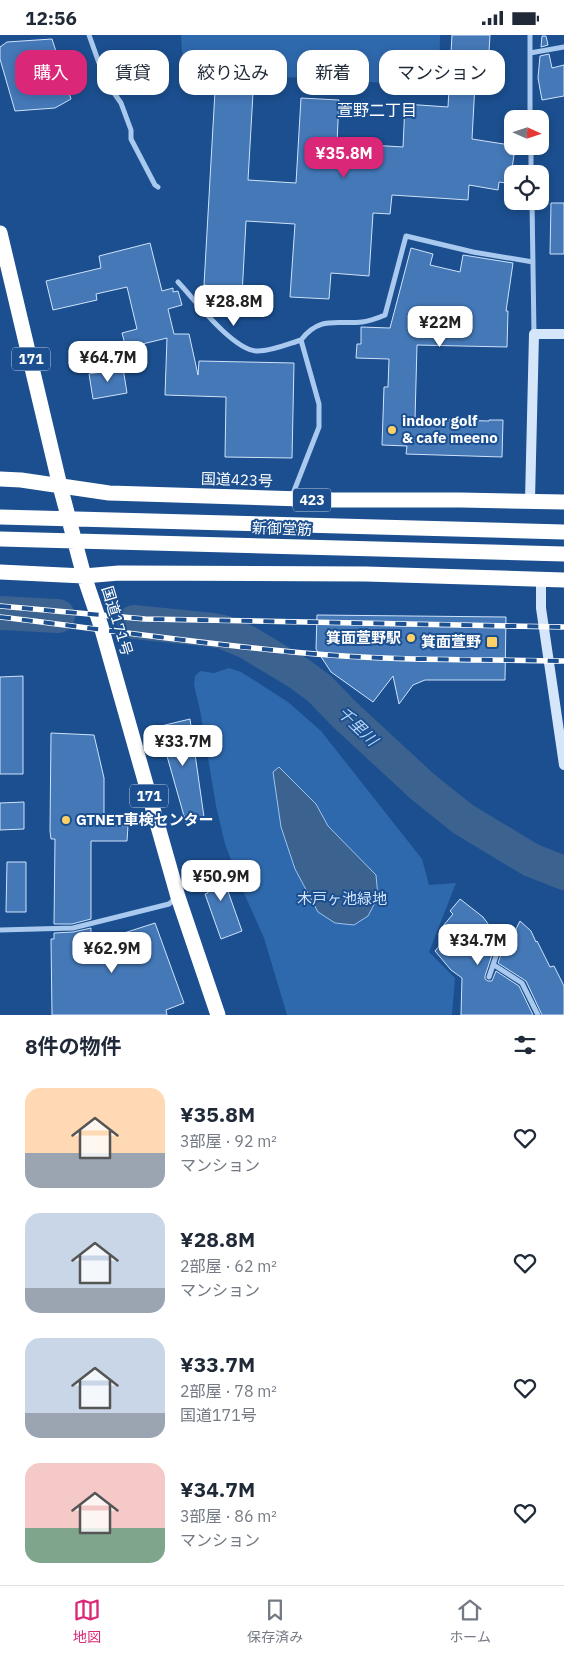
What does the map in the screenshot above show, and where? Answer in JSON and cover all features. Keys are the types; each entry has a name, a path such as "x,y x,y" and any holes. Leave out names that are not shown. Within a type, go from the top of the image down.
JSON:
{"highway":[{"name":"国道171号","path":"0,233 60,486 84,576 101,626 178,897 218,1015"},
{"name":"国道423号","path":"0,479 21,480 109,493 291,499 530,500 564,502"},
{"name":"新御堂筋","path":"0,517 564,532"},
{"name":"新御堂筋","path":"0,539 564,554"},
{"path":"0,572 84,576 119,573 366,574 564,580"}],"street":[{"path":"89,35 105,80 121,103 131,130 131,139 155,185 158,187"},
{"path":"530,35 530,110"},
{"path":"530,53 564,47"},
{"path":"530,500 534,334 532,210"},
{"path":"178,282 237,343 249,350 263,351 301,341 308,331 331,321 362,322 385,315 406,236 474,252 533,262"},
{"path":"534,334 564,334"},
{"path":"291,499 319,427 319,404 301,341"},
{"path":"541,579 541,608 564,765"},
{"path":"0,930 73,929 169,904 178,897"},
{"path":"489,977 500,944"},
{"path":"494,965 522,983 538,1015"}],"green space":[{"path":"181,35 440,35 440,50 379,50 379,82 369,82 369,50 297,50 297,78 287,77 287,50 182,50"},
{"name":"木戸ヶ池緑地","path":"229,668 241,672 288,702 321,731 422,859 429,885 456,883 429,952 455,978 452,1015 287,1015 264,938 225,844 216,806 194,685 195,676 200,671 214,673"}],"shaded area":[{"path":"279,767 316,804 328,826 376,875 378,897 368,916 354,925 335,923 318,912 295,869 281,827 273,772"}],"building":[{"path":"452,35 490,35 489,50 451,50"},
{"path":"542,36 546,36 548,45 541,47"},
{"path":"52,39 55,50 15,50 15,95 70,95 71,99 55,108 15,111 0,59 0,47 7,42"},
{"path":"549,54 552,68 564,65 564,96 542,100 538,78 540,56"},
{"path":"215,95 253,95 248,180 296,183 301,98 339,100 337,143 403,147 405,104 448,107 449,95 474,95 472,139 504,144 504,155 514,155 512,165 504,165 504,183 499,182 498,190 469,185 468,200 392,195 390,214 373,213 369,276 331,273 329,299 290,297 295,224 246,221 242,295 212,294 213,286 204,285"},
{"path":"551,203 564,203 564,254 550,254"},
{"path":"150,243 162,291 173,288 173,292 178,291 182,305 168,309 174,334 189,334 198,375 199,361 294,363 292,458 225,457 226,397 165,395 167,338 126,348 122,333 137,329 127,287 96,294 97,300 53,310 46,281 101,268 99,256"},
{"path":"411,248 433,254 430,265 460,272 463,255 513,263 506,311 508,311 507,347 417,345 415,419 503,420 502,457 406,454 407,446 382,445 384,387 388,387 389,359 356,358 357,344 361,344 361,327 390,328"},
{"path":"123,368 127,393 93,399 89,374"},
{"name":"箕面萱野駅","path":"317,615 506,617 505,680 425,680 413,685 399,704 393,676 373,702 331,672 316,649"},
{"path":"23,676 23,774 0,774 0,677"},
{"path":"190,719 204,817 186,823 157,727"},
{"path":"51,733 94,735 104,778 104,825 128,826 127,841 91,841 91,919 72,924 54,924 55,839 51,839 50,831"},
{"path":"24,802 24,829 0,830 0,803"},
{"path":"7,862 26,862 26,912 6,912"},
{"path":"222,864 226,879 224,880 242,931 221,939 205,894 208,893 201,871"},
{"path":"460,899 483,917 500,940 496,943 485,979 492,981 496,971 519,986 533,1015 461,1015 462,978 451,970 435,951 441,944 439,943 443,938 441,936 446,929 443,926 453,914 450,911"},
{"path":"520,921 531,931 550,967 554,966 564,986 564,1015 542,1015 526,981 498,963 504,946 506,949"},
{"path":"155,923 184,1003 166,1010 167,1015 52,1015 51,939 54,939 54,933 73,932 91,928 91,940 124,933"}],"waterway":[{"name":"千里川","path":"0,613 58,616"},
{"name":"千里川","path":"134,622 212,630 223,632 247,642 300,674 320,689 344,714 423,787 463,819 531,860 564,873"}],"railway":[{"path":"0,606 145,619 564,627"},
{"path":"0,617 228,645 336,656 401,659 564,661"}],"place":[{"name":"indoor golf & cafe meeno","path":"392,430"},
{"name":"箕面萱野駅","path":"411,638"},
{"name":"箕面萱野","path":"492,642"},
{"name":"GTNET車検センター","path":"66,820"}],"district":[{"name":"萱野二丁目","path":"377,110"}]}
